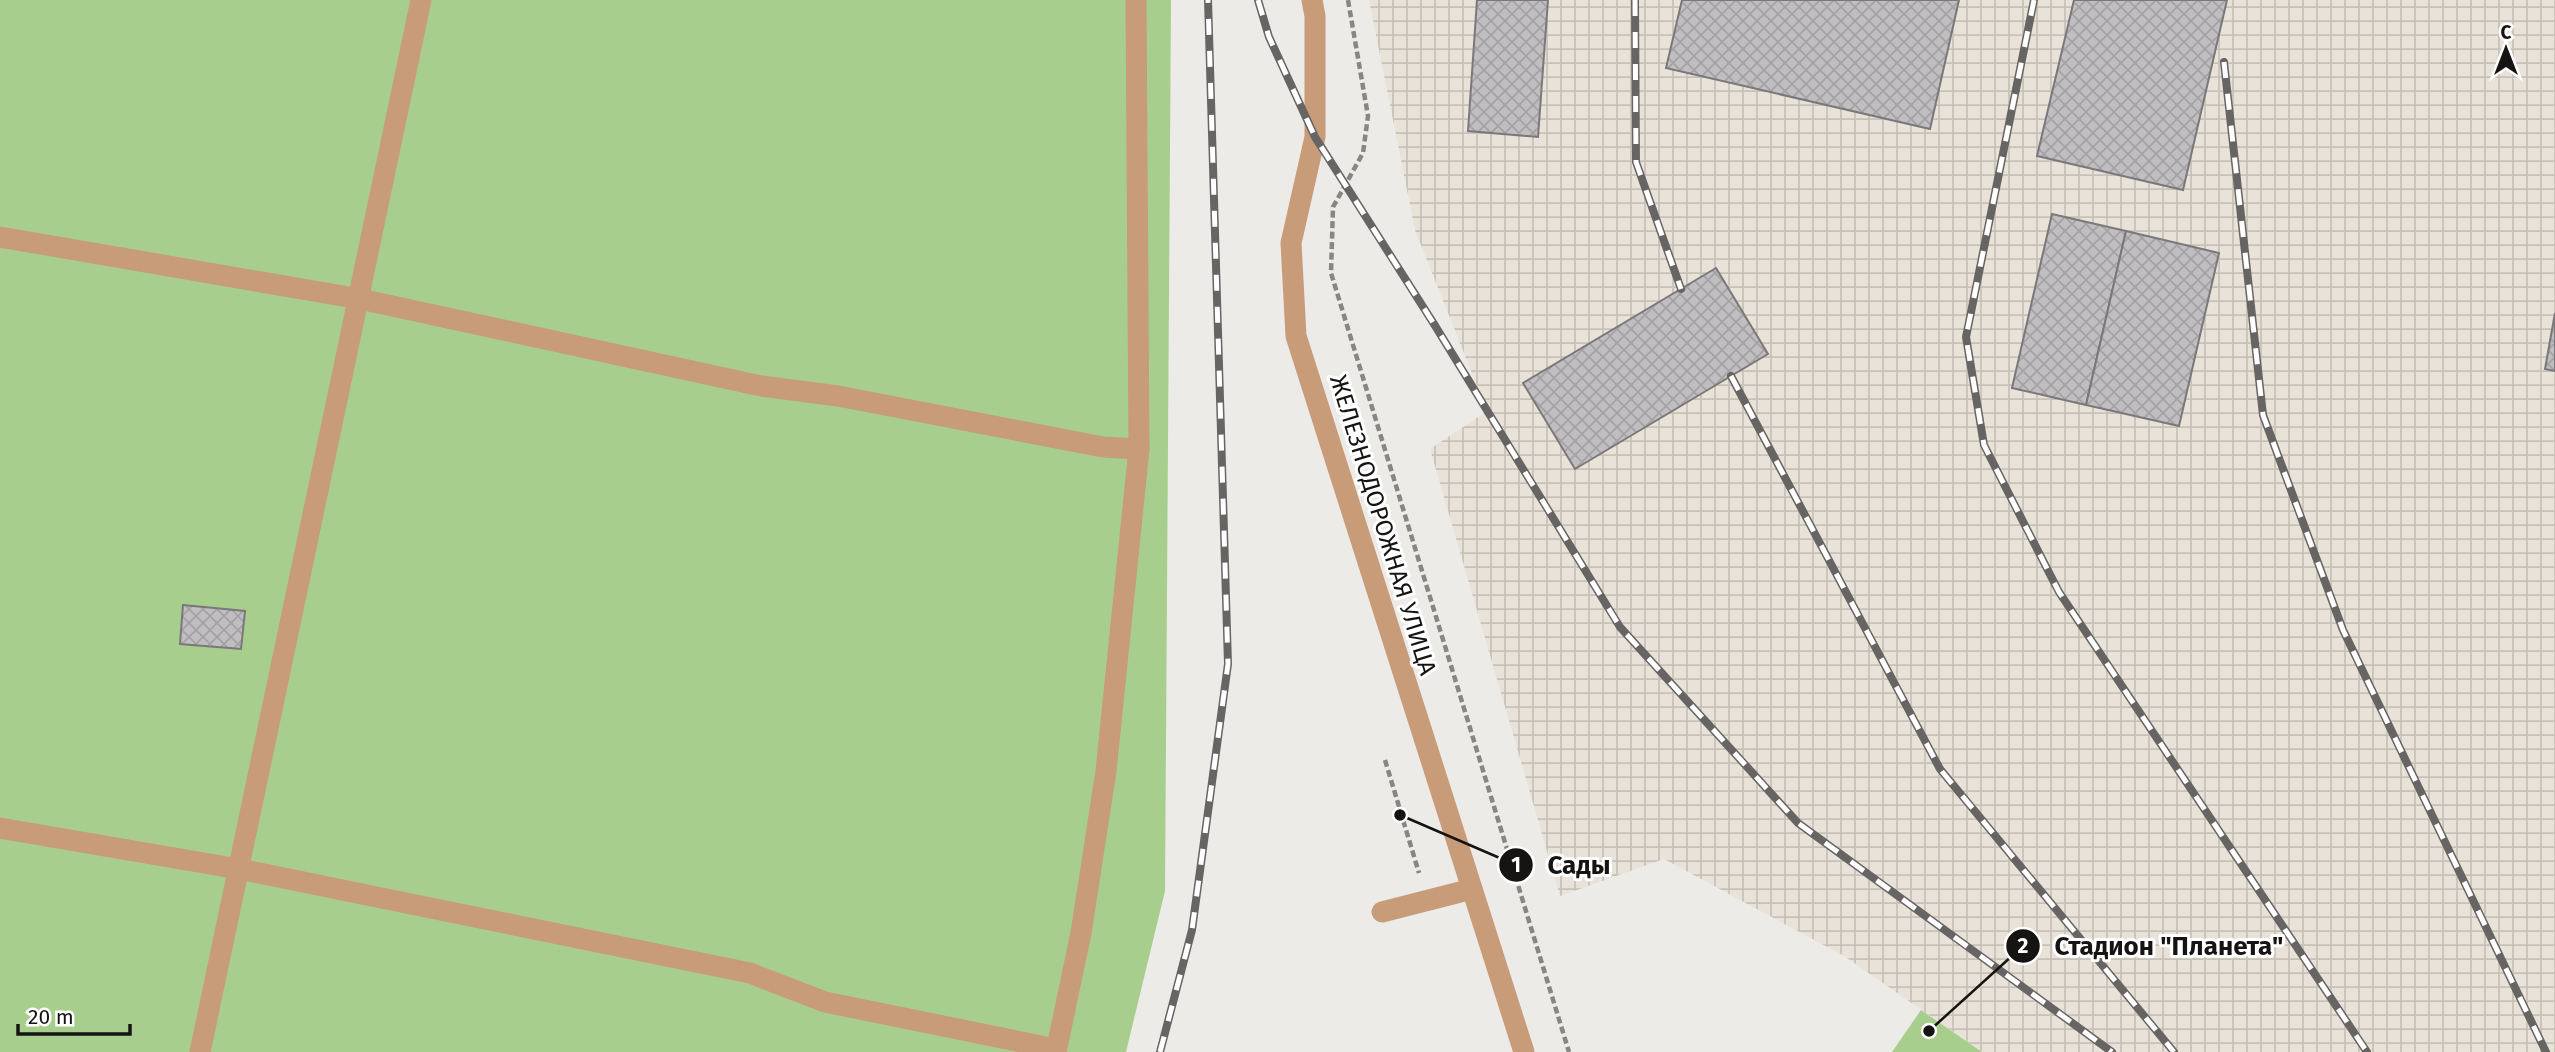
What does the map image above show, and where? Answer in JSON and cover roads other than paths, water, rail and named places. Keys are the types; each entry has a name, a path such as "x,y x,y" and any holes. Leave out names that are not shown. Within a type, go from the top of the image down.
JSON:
{"street":[{"path":"200,1052 421,0"},
{"path":"0,828 239,869 750,973 825,1002 1056,1051 1082,933 1106,771 1139,449 1136,0"},
{"name":"ЖЕЛЕЗНОДОРОЖНАЯ УЛИЦА","path":"1312,0 1315,16 1315,137 1292,243 1296,335 1524,1052"},
{"path":"0,237 360,299 761,386 838,396 1102,447 1139,449"},
{"path":"1382,912 1472,889"}],"railway":[{"path":"1160,1052 1192,930 1228,664 1208,0"},
{"path":"1258,0 1269,37 1315,137 1434,324 1620,627 1798,823 2112,1052"},
{"path":"1635,0 1636,162 1681,289"},
{"path":"2034,0 1966,337 1984,445 2059,592 2367,1052"},
{"path":"2224,62 2263,415 2343,630 2546,1052"},
{"path":"1731,376 1940,769 2174,1052"}],"place":[{"name":"Сады","path":"1400,815"},
{"name":"Стадион \"Планета\"","path":"1929,1031"}]}
